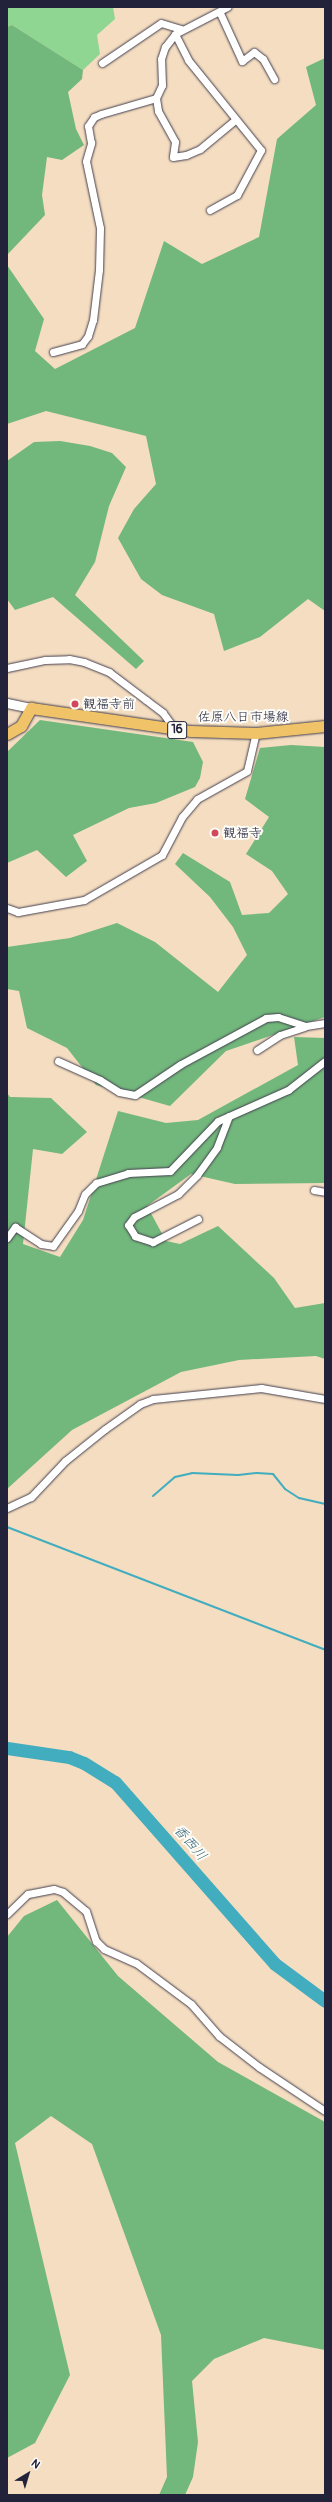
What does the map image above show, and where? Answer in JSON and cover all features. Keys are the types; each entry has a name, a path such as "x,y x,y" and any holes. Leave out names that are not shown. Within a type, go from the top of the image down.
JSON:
{"main road":[{"name":"佐原八日市場線","path":"31,708 170,729 256,733 325,726"},
{"path":"7,734 21,726 31,708"}],"street":[{"path":"227,7 220,13 178,31 165,47 161,59 162,85 156,98 158,111 175,142 173,157 186,155 200,149 236,120"},
{"path":"220,13 242,61 254,52 263,59 274,79"},
{"path":"102,64 161,23 178,31 188,60 261,150 236,195 210,210"},
{"path":"53,352 82,344 88,336 93,320 100,270 100,228 86,161 91,143 88,126 94,117 101,114 156,98"},
{"path":"7,668 45,660 69,659 84,662 109,672 163,713 171,724 170,729"},
{"path":"7,703 31,708"},
{"path":"7,908 18,912 84,900 162,855 182,817 197,798 247,771 256,733"},
{"path":"58,1061 100,1080 119,1092 135,1095 181,1064 266,1018 278,1017 306,1026"},
{"path":"257,1050 280,1035 306,1026 325,1023"},
{"path":"7,1238 15,1227 41,1244 52,1246 78,1211 85,1194 96,1183 128,1173 170,1171 210,1129 229,1116 288,1090 325,1061"},
{"path":"198,1219 153,1242 135,1236 128,1225 134,1217 178,1194 197,1175 217,1147 229,1116"},
{"path":"314,1190 325,1192"},
{"path":"7,1508 31,1497 65,1461 140,1404 153,1399 261,1388 325,1399"},
{"path":"7,1914 28,1894 54,1889 63,1892 86,1911 96,1941 104,1949 136,1963 191,2004 219,2036 259,2067 325,2111"}],"green space":[{"path":"7,7 113,7 115,19 97,35 100,54 83,70 12,25 7,27"},
{"path":"12,25 83,70 82,79 68,92 76,129 84,145 62,160 47,157 42,195 45,215 7,255 7,27"},
{"path":"325,58 325,611 308,599 260,637 224,651 214,614 162,595 141,579 118,538 134,509 156,484 146,436 46,411 7,424 7,265 44,319 35,351 55,369 135,328 164,241 202,264 259,237 277,139 316,105 306,67"},
{"path":"60,441 90,446 112,453 126,467 109,506 95,562 75,595 144,661 136,669 53,597 15,610 7,599 7,461 34,442"},
{"path":"40,720 193,742 203,762 200,778 195,787 156,803 129,808 73,835 87,861 66,877 37,850 7,863 7,752"},
{"path":"291,745 325,747 325,1017 226,1051 170,1106 96,1085 67,1048 27,1028 19,991 7,989 7,947 70,938 117,923 155,942 218,992 247,955 233,927 210,897 175,864 183,853 230,882 242,915 269,913 288,894 272,871 246,854 269,817 245,799 260,748"},
{"path":"294,1037 325,1038 325,1183 235,1184 191,1174 147,1206 166,1241 180,1244 218,1226 274,1278 295,1308 325,1303 325,1359 316,1356 239,1360 181,1372 72,1430 7,1489 7,1093 10,1097 51,1098 87,1132 62,1154 33,1149 23,1244 60,1257 83,1220 118,1111 166,1123 198,1120 298,1065"},
{"path":"57,1900 118,1976 218,2062 325,2122 325,2350 264,2338 214,2359 192,2381 198,2442 193,2477 185,2495 159,2495 167,2477 161,2335 92,2144 51,2116 15,2143 70,2375 35,2443 7,2458 7,1937 24,1916"}],"waterway":[{"path":"153,1496 175,1477 192,1473 238,1475 257,1473 273,1474 285,1489 299,1498 325,1504"},
{"path":"7,1527 325,1650"},
{"name":"香西川","path":"7,1748 69,1757 84,1763 115,1782 275,1964 325,2001"}],"place":[{"name":"観福寺前","path":"75,704"},
{"name":"観福寺","path":"215,833"}]}
